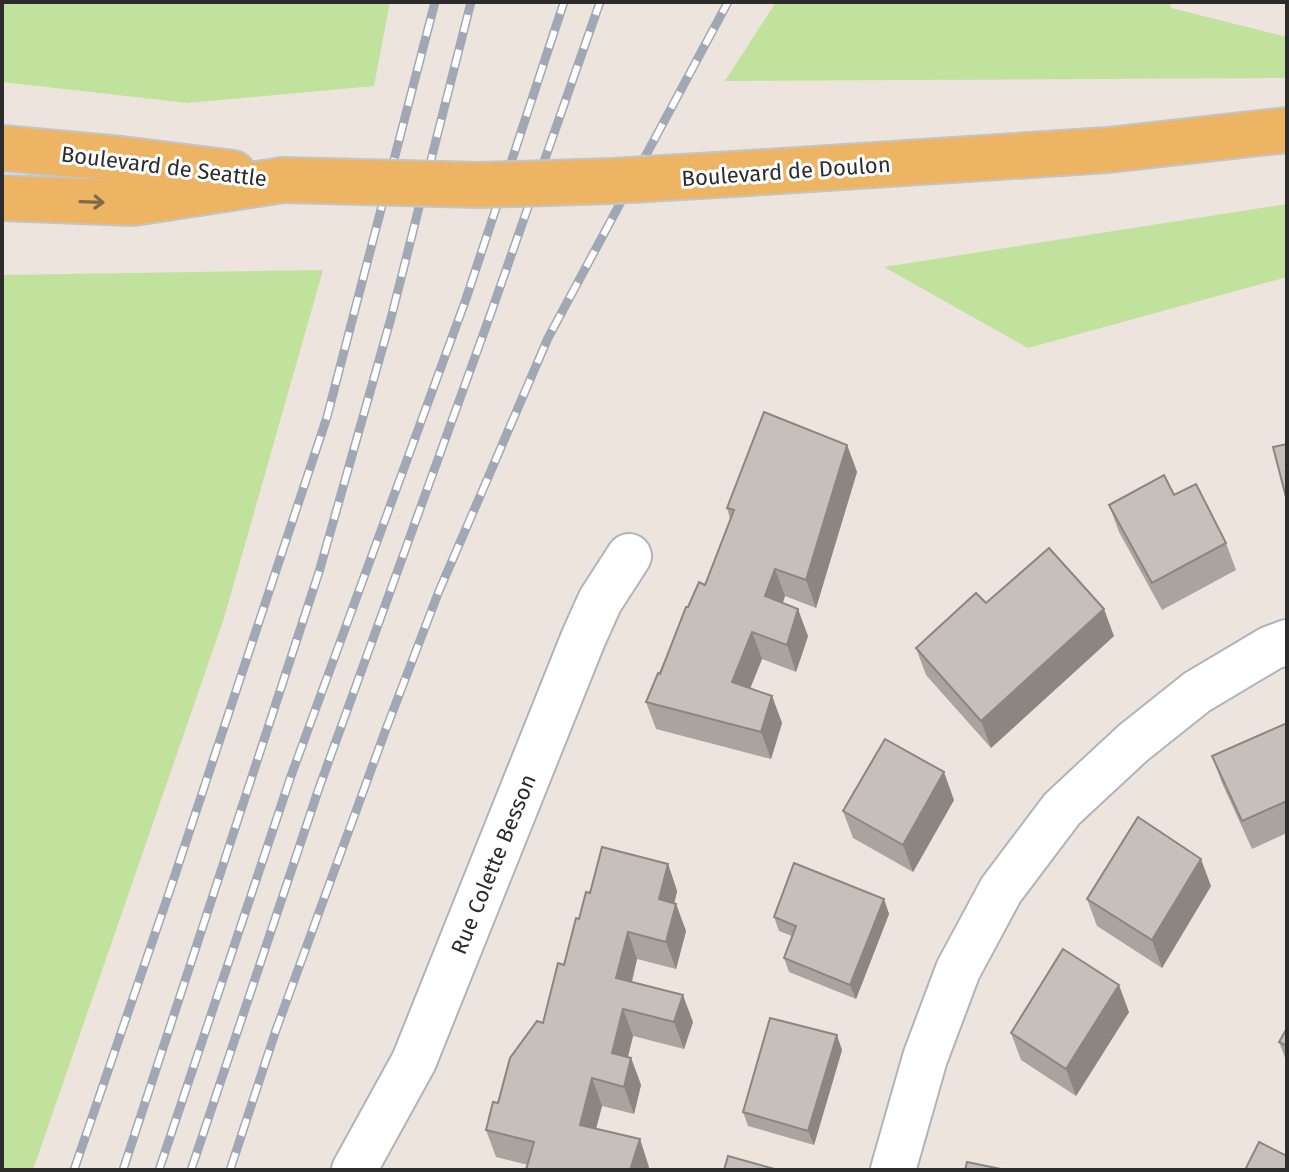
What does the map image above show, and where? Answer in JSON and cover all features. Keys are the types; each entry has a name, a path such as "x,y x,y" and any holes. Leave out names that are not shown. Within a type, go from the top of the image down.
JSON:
{"main road":[{"name":"Boulevard de Doulon","path":"283,180 480,185 612,181 1093,152 1287,130"},
{"name":"Boulevard de Seattle","path":"2,148 121,159 283,180"},
{"name":"Boulevard de Seattle","path":"2,198 133,203 283,180"}],"street":[{"name":"Rue Colette Besson","path":"354,1170 414,1061 583,639 600,601 629,556"},
{"path":"893,1170 925,1058 958,970 1001,890 1062,809 1133,743 1197,692 1271,648 1287,642"}],"green space":[{"path":"2,2 390,2 374,86 188,103 2,82"},
{"path":"776,2 1169,2 1171,8 1287,37 1287,78 725,81"},
{"path":"1287,204 1287,277 1028,348 884,267"},
{"path":"323,270 224,618 33,1170 2,1170 2,275"}],"building":[{"path":"764,412 847,445 806,580 775,569 765,596 798,609 787,645 752,632 732,682 772,696 761,732 646,702 686,607 699,582 705,585 734,510 727,508"},
{"path":"1287,444 1287,501 1273,447"},
{"path":"1164,475 1174,495 1196,484 1226,543 1152,583 1109,505"},
{"path":"1049,548 1104,609 981,721 916,648 976,593 986,603"},
{"path":"1287,723 1287,801 1242,821 1212,756"},
{"path":"885,739 944,772 903,845 843,811"},
{"path":"1138,817 1201,859 1152,940 1087,899"},
{"path":"602,847 668,864 659,899 676,904 666,942 628,932 616,978 683,995 674,1022 623,1009 612,1053 631,1058 624,1087 592,1078 580,1125 640,1139 630,1170 526,1170 534,1142 486,1130 493,1102 498,1103 510,1058 537,1021 543,1023 558,963 564,965 576,918 579,919 586,892 590,893"},
{"path":"794,863 884,899 850,985 784,958 796,926 774,917"},
{"path":"1063,949 1119,985 1066,1069 1011,1033"},
{"path":"770,1018 837,1035 808,1131 743,1112"},
{"path":"1287,1028 1287,1046 1279,1042"},
{"path":"1259,1142 1287,1156 1287,1170 1245,1170"},
{"path":"728,1156 778,1170 724,1170"},
{"path":"967,1162 1006,1170 965,1170"}],"railway":[{"path":"74,1170 327,417 435,2"},
{"path":"123,1170 319,572 391,318 471,2"},
{"path":"159,1170 291,776 466,299 564,2"},
{"path":"191,1170 319,788 600,2"},
{"path":"230,1170 276,1030 439,591 548,338 728,2"}]}
